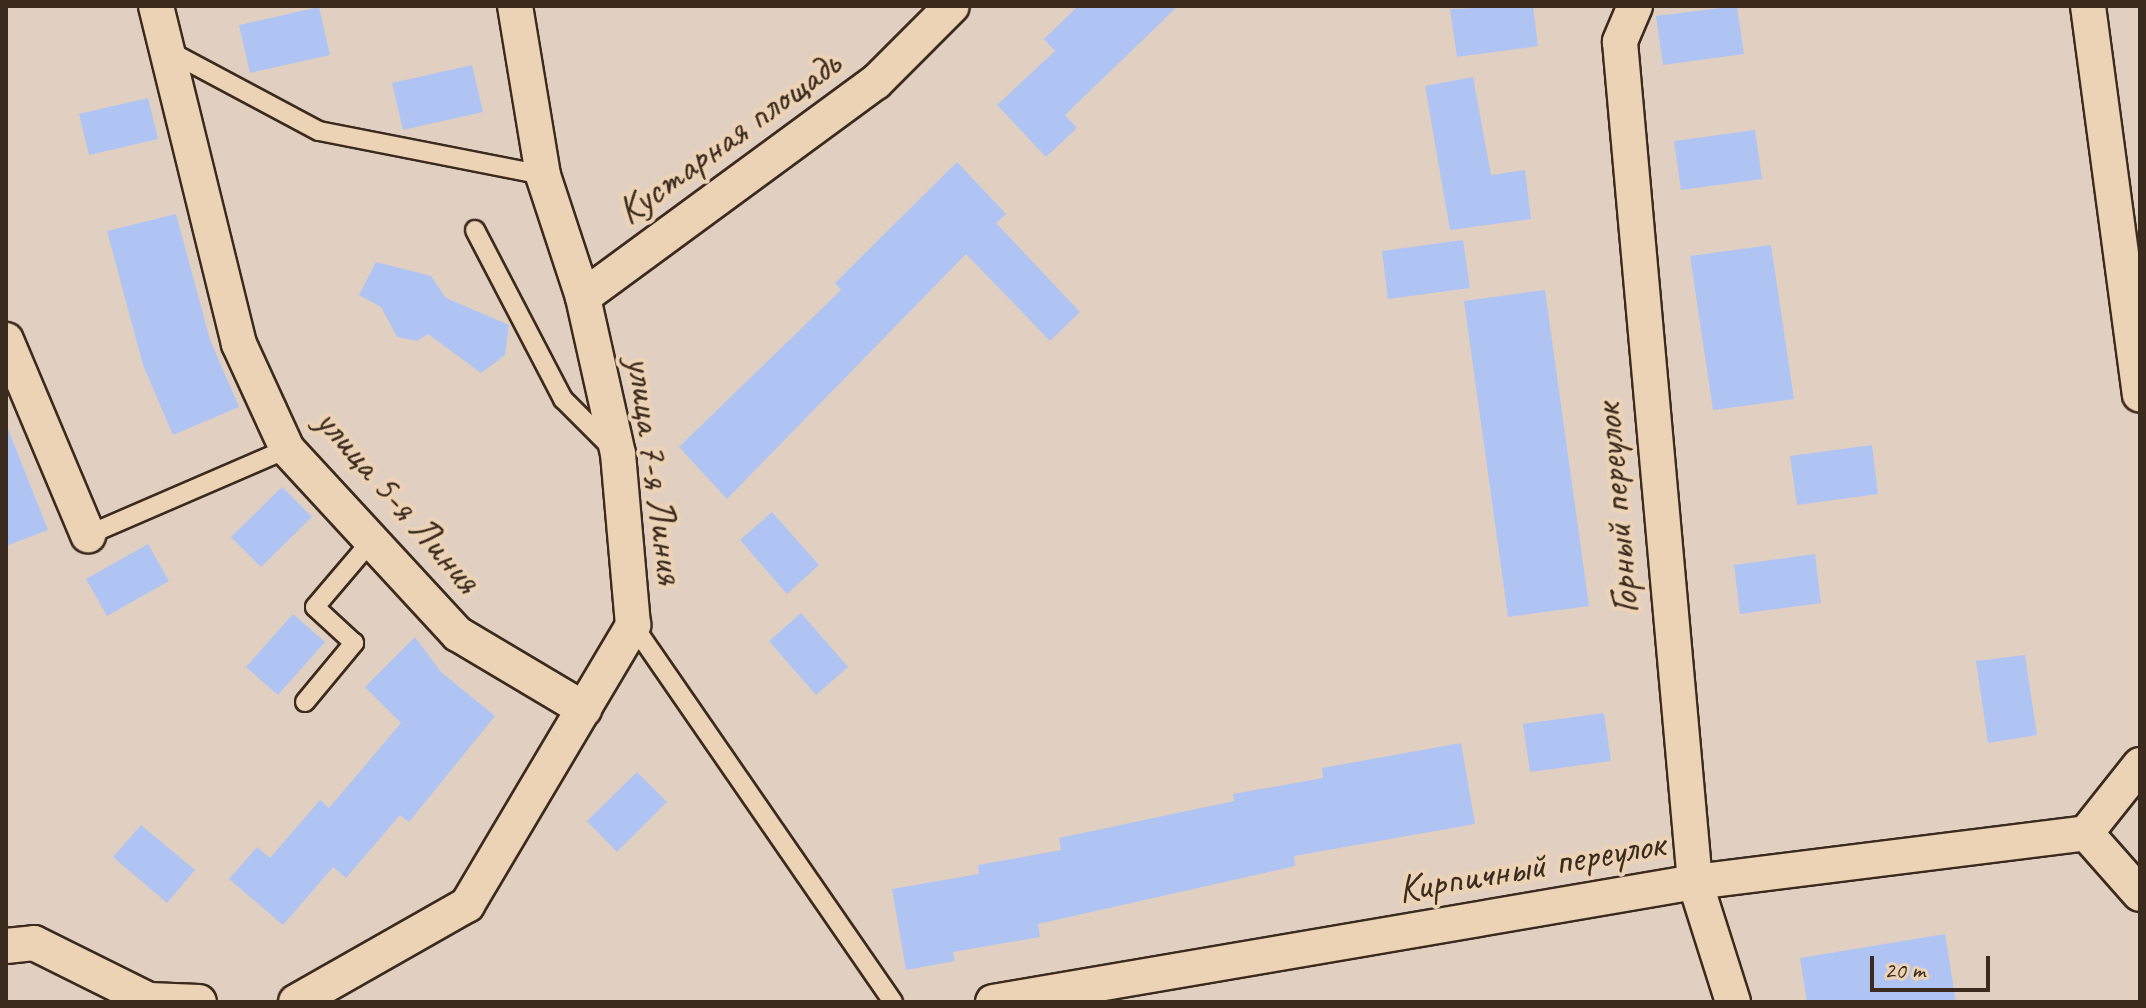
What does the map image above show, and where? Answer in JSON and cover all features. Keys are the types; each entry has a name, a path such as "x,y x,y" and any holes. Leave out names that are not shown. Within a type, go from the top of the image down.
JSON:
{"street":[{"name":"улица 5-я Линия","path":"156,6 239,344 287,449 458,634 584,709"},
{"name":"улица 7-я Линия","path":"296,1002 467,905 633,625 618,454 583,297 543,175 515,6"},
{"name":"Кустарная площадь","path":"583,297 876,82 952,6"},
{"name":"Горный переулок","path":"1635,6 1620,42 1695,882 1733,1002"},
{"path":"2088,6 2140,395"},
{"path":"8,356 88,535"},
{"path":"2140,765 2086,833 2140,894"},
{"name":"Кирпичный переулок","path":"993,1002 1695,882 2086,833"},
{"path":"6,946 34,943 150,1001 199,1002"}],"lane":[{"path":"167,50 319,131 543,175"},
{"path":"475,230 563,399 618,454"},
{"path":"88,535 287,449"},
{"path":"305,702 354,643 315,607 372,540"},
{"path":"633,625 893,1002"}],"building":[{"path":"1078,6 1178,6 1065,115 1077,128 1046,157 997,105 1055,51 1044,39"},
{"path":"1533,6 1538,46 1457,57 1450,9"},
{"path":"1737,6 1744,54 1663,65 1656,16"},
{"path":"319,7 330,55 250,73 239,25"},
{"path":"472,65 483,112 403,130 392,83"},
{"path":"1473,77 1491,175 1525,170 1531,219 1450,230 1425,86"},
{"path":"148,98 158,139 89,155 79,114"},
{"path":"1755,130 1762,179 1681,190 1674,141"},
{"path":"957,162 1006,214 996,223 1080,312 1050,341 966,254 727,499 679,447 841,290 835,283"},
{"path":"176,214 210,340 239,407 173,435 143,365 107,231"},
{"path":"1463,240 1470,288 1388,299 1382,251"},
{"path":"1771,245 1794,399 1713,410 1690,256"},
{"path":"376,262 431,276 446,298 509,325 505,355 481,373 428,334 417,341 397,337 381,307 359,295"},
{"path":"1545,290 1589,606 1508,617 1464,301"},
{"path":"6,430 48,530 6,546"},
{"path":"1872,445 1878,494 1797,505 1790,456"},
{"path":"282,487 312,517 261,567 231,537"},
{"path":"772,512 819,565 787,594 740,540"},
{"path":"148,544 169,581 107,616 86,579"},
{"path":"1815,554 1821,603 1740,614 1734,565"},
{"path":"801,613 848,667 816,695 769,641"},
{"path":"293,614 325,642 278,695 246,667"},
{"path":"415,637 441,672 495,716 409,822 400,815 346,878 333,867 283,925 229,879 257,847 270,858 320,800 329,808 401,723 365,687"},
{"path":"2025,655 2037,735 1988,743 1976,661"},
{"path":"1604,713 1611,761 1530,772 1523,724"},
{"path":"1461,743 1475,824 1294,856 1295,866 1038,924 1040,937 953,952 955,961 906,970 892,889 979,874 978,865 1061,850 1059,838 1234,801 1233,794 1323,778 1322,768"},
{"path":"637,772 667,802 617,852 587,821"},
{"path":"141,825 195,870 167,903 113,857"},
{"path":"1945,934 1956,1002 1807,1002 1800,958"}]}
